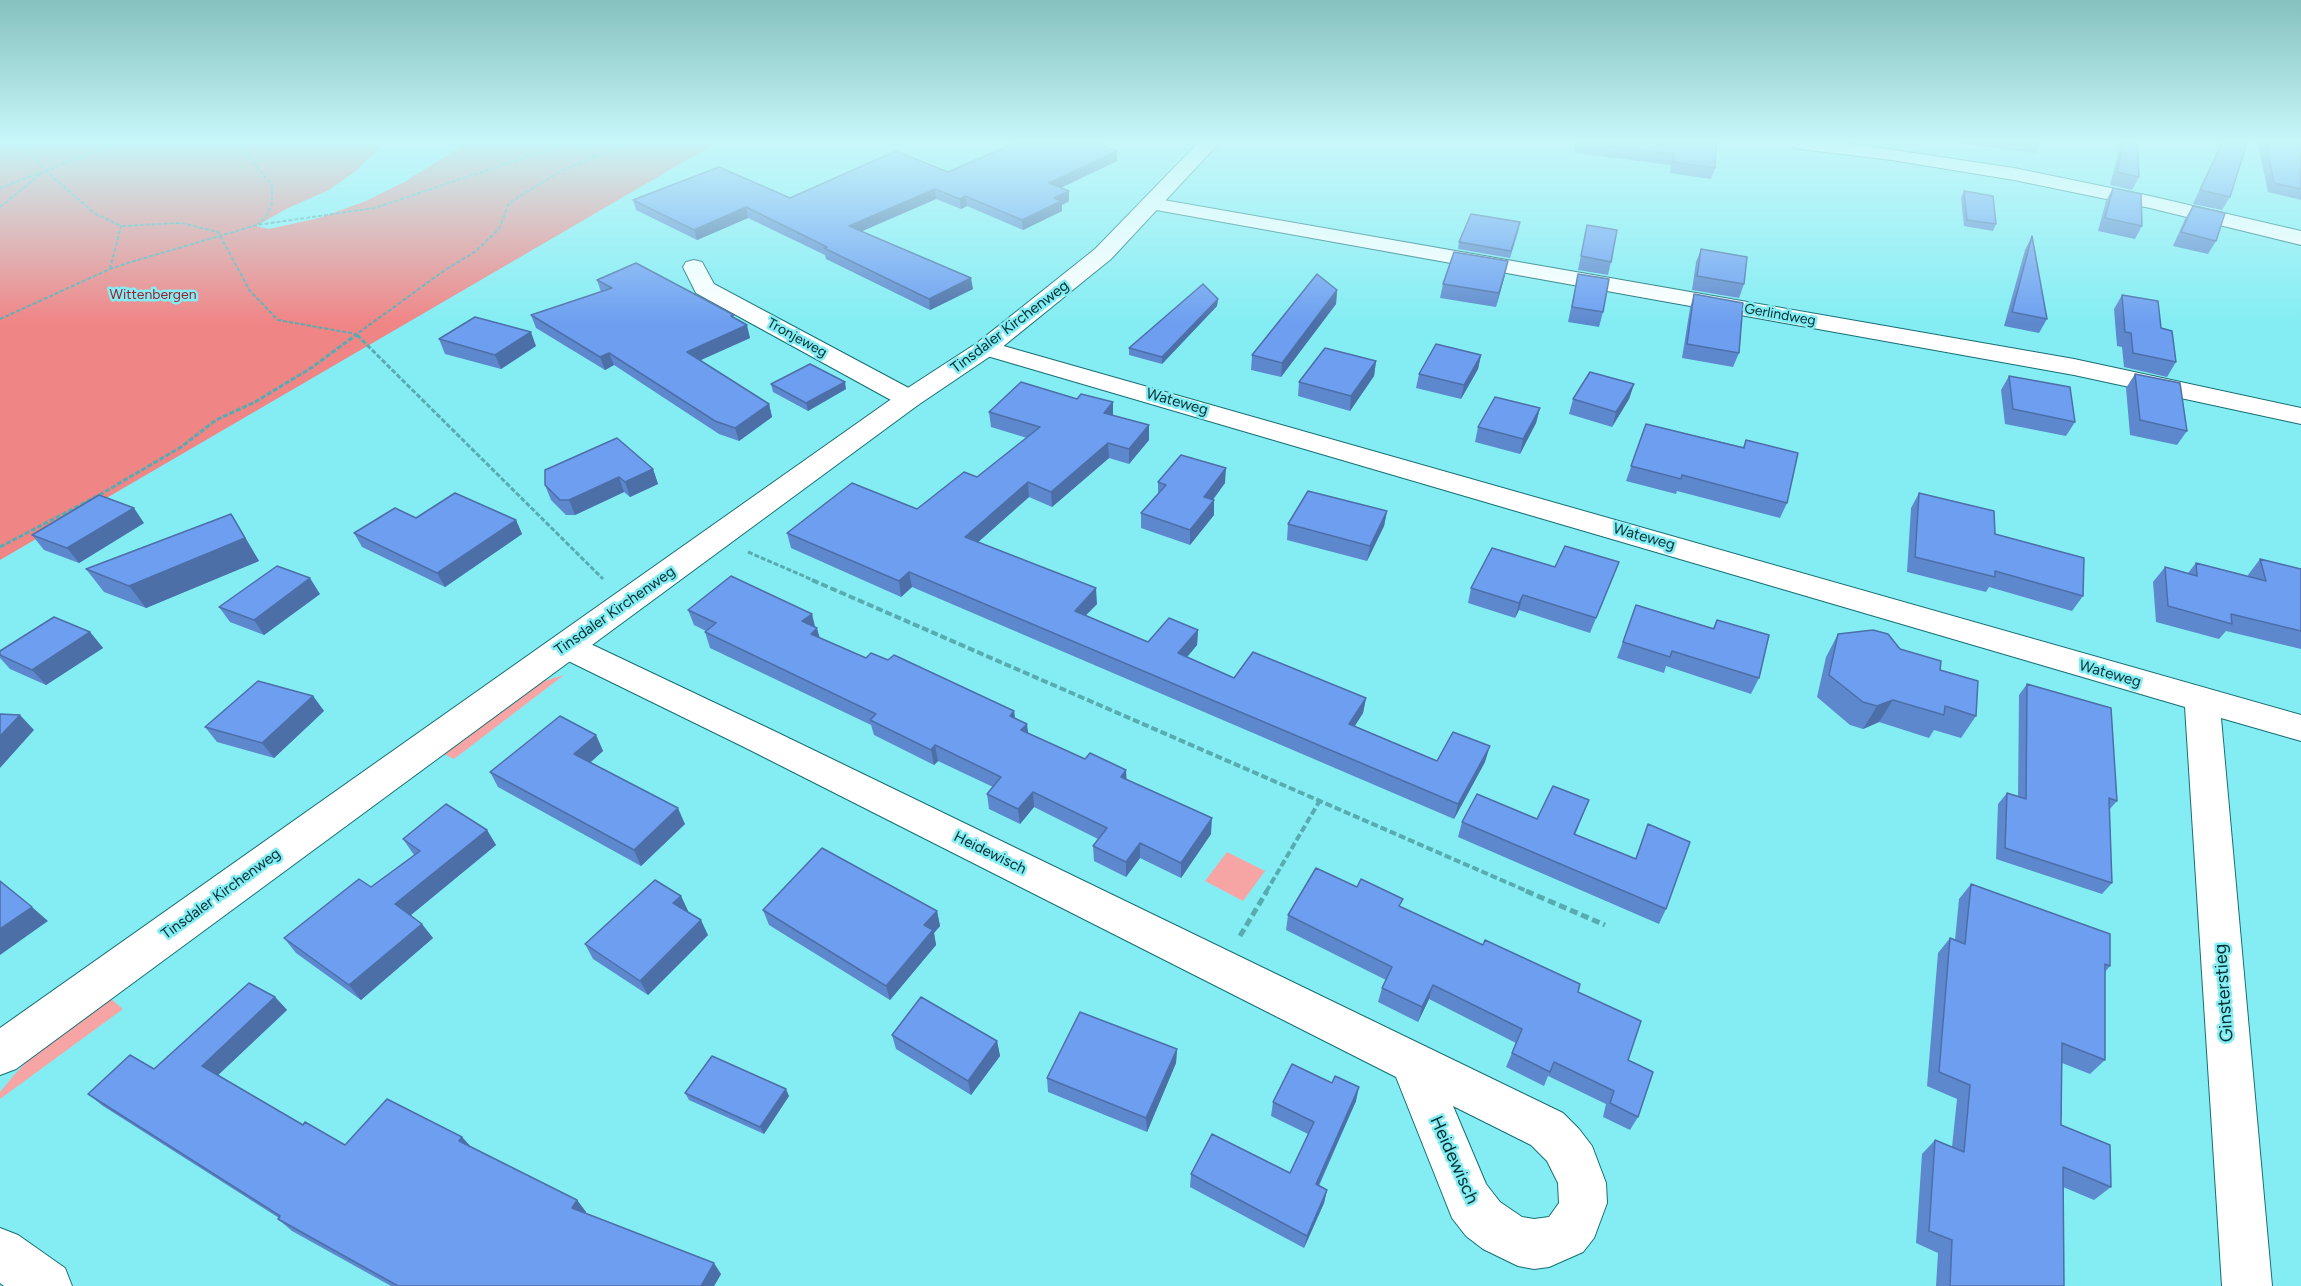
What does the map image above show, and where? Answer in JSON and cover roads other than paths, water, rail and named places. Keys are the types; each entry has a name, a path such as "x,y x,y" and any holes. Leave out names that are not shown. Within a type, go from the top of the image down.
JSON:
{"street":[{"path":"2154,203 2301,238"},
{"name":"Tinsdaler Kirchenweg","path":"0,1054 909,399 986,348 1103,254 1152,204"},
{"name":"Gerlindweg","path":"1152,204 2074,367 2301,416"},
{"name":"Tronjeweg","path":"694,267 704,288 909,399"},
{"name":"Wateweg","path":"986,348 1460,483 2301,728"},
{"name":"Heidewisch","path":"566,646 759,739 1413,1063"},
{"name":"Ginsterstieg","path":"2202,701 2247,1286"},
{"path":"0,1252 47,1286"}],"park label":[{"name":"Wittenbergen","path":"153,295"}]}
